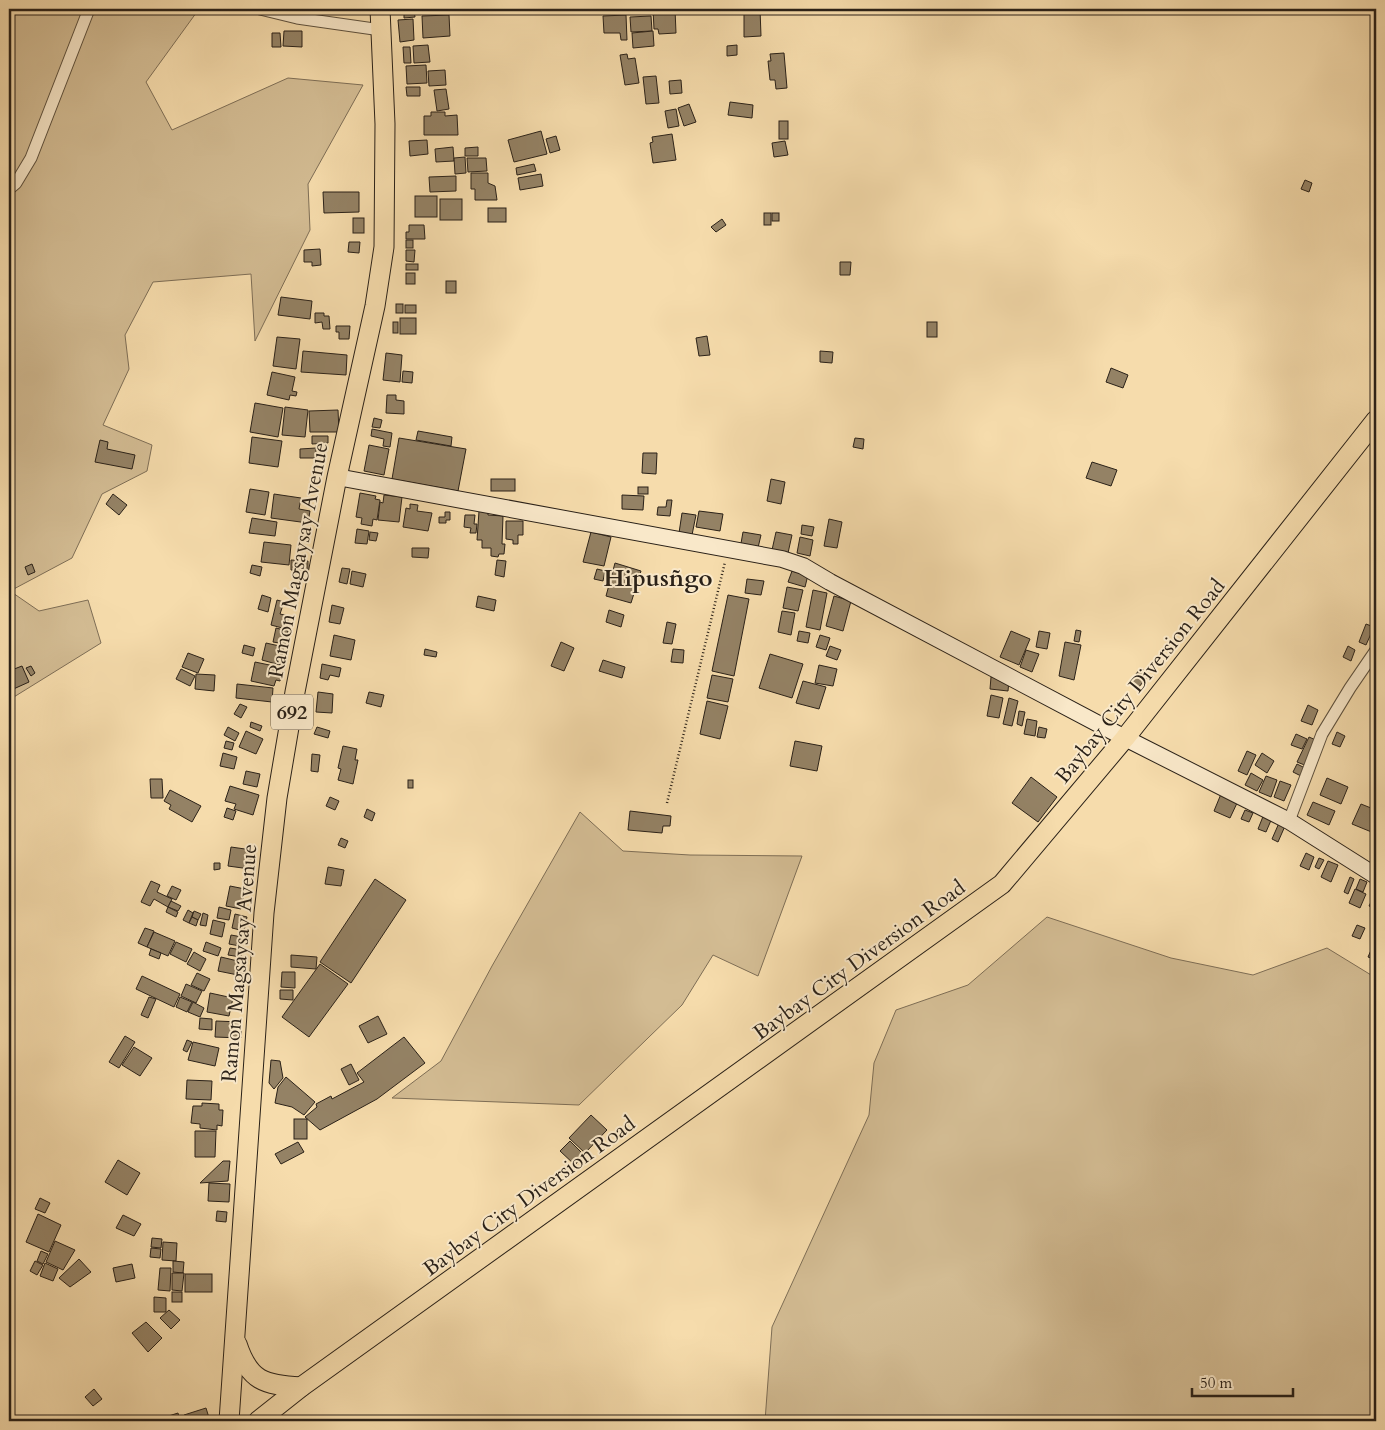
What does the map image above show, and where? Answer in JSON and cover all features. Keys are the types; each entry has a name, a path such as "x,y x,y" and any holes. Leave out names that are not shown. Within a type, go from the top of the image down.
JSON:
{"main road":[{"name":"Ramon Magsaysay Avenue","path":"230,1421 264,913 277,798 295,692 337,477 375,306 384,247 385,124 380,9"},
{"name":"Baybay City Diversion Road","path":"258,1421 301,1387 1002,884 1125,738 1376,420"},
{"path":"235,1338 245,1364 254,1375 271,1384 301,1387"}],"street":[{"path":"9,189 16,183 32,158 89,9"},
{"path":"260,9 297,18 381,30"},
{"path":"337,477 782,559 803,566 1125,738 1289,821 1376,876"},
{"path":"1289,821 1322,734 1376,650"}],"path":[{"path":"667,803 728,550"}],"shaded area":[{"path":"9,9 199,9 146,82 172,130 288,78 363,85 308,184 310,230 255,341 251,274 153,282 125,335 129,369 103,425 152,445 147,471 102,494 72,558 10,591 39,611 88,600 101,643 9,700"},
{"path":"580,812 623,851 690,855 802,856 758,976 713,955 682,1005 579,1105 392,1098 441,1061 492,966"},
{"path":"1047,917 1171,958 1253,975 1327,948 1376,978 1376,1421 765,1421 772,1327 869,1115 874,1063 896,1010 968,985"}],"building":[{"path":"404,9 414,9 415,17 404,18"},
{"path":"634,9 650,9 650,13 635,14"},
{"path":"653,9 675,9 676,33 659,34 658,29 654,29"},
{"path":"744,9 760,9 761,36 744,37"},
{"path":"449,15 450,36 423,38 422,16"},
{"path":"626,15 627,40 621,40 620,33 604,33 603,16"},
{"path":"651,16 652,31 631,32 630,17"},
{"path":"413,19 414,40 400,42 398,20"},
{"path":"284,31 302,31 302,47 283,46"},
{"path":"653,31 654,46 633,48 632,33"},
{"path":"272,33 280,33 281,47 272,47"},
{"path":"428,45 430,62 414,63 413,46"},
{"path":"737,45 737,55 727,56 727,46"},
{"path":"403,47 410,47 411,63 404,63"},
{"path":"784,53 787,88 776,89 775,80 770,80 768,61 771,61 770,54"},
{"path":"627,54 628,59 635,58 639,83 625,85 620,55"},
{"path":"426,65 427,83 407,84 406,66"},
{"path":"445,70 446,85 429,86 428,71"},
{"path":"656,76 659,103 646,104 643,77"},
{"path":"681,80 682,93 670,94 669,81"},
{"path":"406,87 420,87 420,96 407,96"},
{"path":"446,89 449,109 437,111 434,90"},
{"path":"730,102 753,105 752,118 728,115"},
{"path":"689,104 696,122 684,126 678,108"},
{"path":"676,109 679,126 668,128 665,111"},
{"path":"431,112 445,112 445,116 457,115 458,135 424,135 424,116 431,116"},
{"path":"779,121 788,121 788,139 779,139"},
{"path":"541,131 547,154 514,162 508,140"},
{"path":"672,134 676,160 653,163 650,143 653,142 652,137"},
{"path":"556,136 560,150 550,153 546,139"},
{"path":"427,140 428,154 410,156 409,141"},
{"path":"785,141 788,155 774,157 772,143"},
{"path":"453,147 454,161 436,162 435,149"},
{"path":"478,147 478,156 465,156 465,148"},
{"path":"465,157 466,173 455,174 454,158"},
{"path":"467,158 486,158 487,171 468,172"},
{"path":"534,164 536,171 517,175 516,168"},
{"path":"471,173 488,173 488,183 495,186 497,200 475,200 475,189 471,189"},
{"path":"541,174 543,186 520,190 518,178"},
{"path":"456,176 456,191 430,192 429,177"},
{"path":"1305,180 1312,183 1309,192 1301,189"},
{"path":"323,192 359,192 359,212 324,213"},
{"path":"415,196 437,196 437,217 415,217"},
{"path":"440,199 462,199 462,220 440,220"},
{"path":"488,208 506,208 506,222 488,222"},
{"path":"764,213 771,213 771,225 764,225"},
{"path":"772,213 779,213 779,221 772,221"},
{"path":"353,218 364,218 364,233 353,233"},
{"path":"722,219 726,225 716,232 711,227"},
{"path":"409,225 424,225 425,239 406,239"},
{"path":"406,240 413,240 413,248 406,248"},
{"path":"349,242 360,242 359,253 348,252"},
{"path":"320,249 321,265 312,266 312,262 304,262 304,250"},
{"path":"406,250 415,250 414,262 406,261"},
{"path":"840,262 851,262 850,275 840,275"},
{"path":"406,264 418,264 418,270 406,270"},
{"path":"406,273 415,273 415,284 406,284"},
{"path":"446,281 456,281 456,293 446,293"},
{"path":"281,297 312,301 310,319 278,315"},
{"path":"396,304 403,304 403,313 396,313"},
{"path":"405,305 416,305 416,313 405,313"},
{"path":"315,313 324,313 324,316 329,316 330,329 323,329 322,322 315,323"},
{"path":"400,318 416,318 416,334 400,334"},
{"path":"393,322 398,322 398,333 393,333"},
{"path":"927,322 937,322 937,337 927,337"},
{"path":"336,326 350,326 349,339 339,339 339,332 336,332"},
{"path":"707,336 710,355 699,356 696,338"},
{"path":"277,337 300,339 296,369 273,366"},
{"path":"303,351 347,355 346,375 301,372"},
{"path":"820,351 833,352 832,363 820,362"},
{"path":"386,353 402,355 400,382 383,380"},
{"path":"1111,368 1128,375 1123,388 1106,382"},
{"path":"403,371 413,372 412,383 402,382"},
{"path":"272,372 295,377 292,391 297,392 296,396 290,395 289,400 267,395"},
{"path":"387,395 396,395 396,400 404,401 404,414 386,413"},
{"path":"255,403 283,408 278,437 250,432"},
{"path":"285,407 308,410 305,437 282,435"},
{"path":"338,410 339,432 310,432 309,411"},
{"path":"374,418 382,420 380,428 372,427"},
{"path":"372,429 392,433 390,447 383,446 384,439 371,436"},
{"path":"418,431 452,437 451,446 416,440"},
{"path":"312,436 328,436 328,443 312,444"},
{"path":"252,437 282,441 278,467 249,463"},
{"path":"399,438 466,449 458,491 392,479"},
{"path":"855,438 864,439 863,449 853,447"},
{"path":"100,440 108,442 107,449 135,455 132,469 95,462"},
{"path":"369,445 389,449 384,475 364,471"},
{"path":"316,448 316,458 300,458 300,449"},
{"path":"643,453 657,453 656,474 642,473"},
{"path":"1092,462 1117,470 1111,486 1086,478"},
{"path":"491,479 515,479 515,491 491,491"},
{"path":"771,479 785,482 781,504 767,501"},
{"path":"638,487 648,487 648,494 638,494"},
{"path":"250,489 269,492 265,515 246,512"},
{"path":"360,493 376,496 375,499 380,500 377,520 373,519 372,526 361,524 362,518 356,517"},
{"path":"113,494 127,505 119,515 106,504"},
{"path":"274,494 301,498 299,509 310,511 308,523 271,518"},
{"path":"384,495 402,497 399,522 378,520 380,502 383,503"},
{"path":"622,495 644,496 643,510 622,509"},
{"path":"667,500 672,500 670,516 657,515 658,507 666,507"},
{"path":"410,504 418,505 417,511 432,513 428,531 403,527 406,508 410,509"},
{"path":"479,511 488,511 488,515 503,516 502,544 505,544 504,554 499,554 498,557 491,556 491,548 482,548 482,540 477,540"},
{"path":"699,511 723,514 720,531 696,527"},
{"path":"445,512 450,512 450,520 446,520 446,523 439,523 439,517 445,517"},
{"path":"682,513 696,515 692,535 679,533"},
{"path":"465,515 475,515 476,533 470,533 471,528 464,527"},
{"path":"252,518 277,522 275,536 249,533"},
{"path":"829,519 842,522 837,548 824,546"},
{"path":"506,521 523,521 523,535 518,535 518,544 513,544 513,540 506,539"},
{"path":"802,525 814,527 812,536 801,534"},
{"path":"357,529 369,531 367,544 355,543"},
{"path":"370,532 378,533 376,541 369,540"},
{"path":"591,532 611,537 604,566 583,562"},
{"path":"743,532 761,535 757,552 740,549"},
{"path":"776,532 792,535 788,553 772,550"},
{"path":"800,537 813,540 810,556 797,553"},
{"path":"264,542 291,545 289,565 261,562"},
{"path":"412,548 429,548 428,558 412,557"},
{"path":"291,560 308,561 308,570 291,570"},
{"path":"497,560 506,561 504,577 495,575"},
{"path":"615,563 641,571 631,603 606,596"},
{"path":"32,564 35,572 28,575 25,567"},
{"path":"252,565 262,567 260,576 250,573"},
{"path":"342,568 350,569 347,584 339,582"},
{"path":"597,569 605,571 603,581 594,579"},
{"path":"352,571 366,574 363,587 350,584"},
{"path":"792,571 808,575 805,587 788,582"},
{"path":"747,579 764,581 761,595 745,593"},
{"path":"787,587 803,590 798,611 783,608"},
{"path":"813,590 827,593 820,630 806,627"},
{"path":"262,595 271,598 268,612 258,609"},
{"path":"728,595 749,599 734,676 712,671"},
{"path":"478,596 496,600 494,611 476,607"},
{"path":"834,596 851,601 843,631 826,626"},
{"path":"277,600 284,602 280,614 289,616 286,629 271,625"},
{"path":"332,605 344,608 340,624 329,622"},
{"path":"609,610 624,615 621,627 606,622"},
{"path":"782,611 795,613 791,635 778,632"},
{"path":"667,622 676,624 672,644 663,643"},
{"path":"1366,624 1374,627 1366,645 1359,642"},
{"path":"276,628 288,631 285,644 273,642"},
{"path":"1076,630 1081,631 1079,642 1074,641"},
{"path":"799,631 810,633 808,643 797,641"},
{"path":"1011,631 1030,639 1019,665 1000,657"},
{"path":"1039,631 1050,633 1047,649 1036,647"},
{"path":"334,635 355,640 351,660 330,656"},
{"path":"820,635 830,638 826,650 816,647"},
{"path":"561,642 574,648 564,671 551,666"},
{"path":"1065,642 1081,645 1074,680 1059,676"},
{"path":"266,643 284,647 280,665 262,660"},
{"path":"244,645 255,648 253,656 242,653"},
{"path":"830,646 841,650 837,660 826,656"},
{"path":"1348,646 1355,650 1351,661 1343,657"},
{"path":"425,649 437,652 436,657 424,655"},
{"path":"673,649 684,650 683,663 671,662"},
{"path":"1026,650 1039,654 1032,672 1020,667"},
{"path":"188,653 204,659 198,673 182,667"},
{"path":"770,654 803,664 792,698 759,688"},
{"path":"603,660 625,667 622,678 599,671"},
{"path":"255,662 279,667 277,675 281,676 280,681 276,680 274,686 251,681"},
{"path":"322,664 341,668 339,677 330,675 328,680 320,678"},
{"path":"819,665 837,669 833,686 815,683"},
{"path":"22,666 29,682 9,691 9,671"},
{"path":"31,666 35,673 31,676 26,668"},
{"path":"1141,668 1149,675 1138,688 1130,681"},
{"path":"181,669 195,676 190,686 176,679"},
{"path":"196,674 215,675 214,691 195,689"},
{"path":"712,675 733,679 728,702 707,698"},
{"path":"991,677 1009,680 1008,691 990,689"},
{"path":"803,681 826,687 819,709 796,703"},
{"path":"237,684 273,688 272,702 236,698"},
{"path":"318,692 333,694 332,713 316,712"},
{"path":"369,692 384,695 381,707 366,703"},
{"path":"991,695 1003,698 999,718 987,716"},
{"path":"1009,698 1018,701 1012,726 1003,724"},
{"path":"707,701 728,706 720,739 700,734"},
{"path":"240,704 247,707 241,718 234,714"},
{"path":"1308,705 1318,710 1312,725 1301,721"},
{"path":"1019,711 1025,712 1022,726 1017,724"},
{"path":"1027,719 1037,721 1035,736 1024,734"},
{"path":"251,722 262,726 260,731 250,727"},
{"path":"228,727 239,733 235,741 224,735"},
{"path":"317,727 330,731 328,738 314,734"},
{"path":"1039,727 1047,729 1045,738 1037,737"},
{"path":"246,731 263,739 256,754 239,747"},
{"path":"1337,732 1345,736 1340,747 1332,744"},
{"path":"1296,734 1307,739 1302,749 1291,745"},
{"path":"1309,737 1318,741 1307,766 1297,762"},
{"path":"226,741 234,743 232,750 224,748"},
{"path":"795,741 822,746 817,771 790,766"},
{"path":"343,746 357,749 355,760 358,760 353,784 338,780 341,769 338,768"},
{"path":"1247,751 1256,755 1247,775 1238,771"},
{"path":"223,753 237,757 234,769 220,766"},
{"path":"1262,753 1274,761 1267,773 1255,765"},
{"path":"312,754 320,755 318,772 311,771"},
{"path":"1297,764 1305,768 1301,776 1293,772"},
{"path":"246,771 260,774 257,787 243,784"},
{"path":"1251,773 1263,780 1257,791 1245,785"},
{"path":"1266,776 1277,780 1271,797 1259,792"},
{"path":"1031,777 1057,797 1038,822 1012,803"},
{"path":"1327,778 1348,787 1341,804 1320,795"},
{"path":"150,779 162,779 163,798 151,798"},
{"path":"408,780 413,780 413,788 408,788"},
{"path":"1280,781 1291,785 1284,801 1274,797"},
{"path":"230,786 259,795 253,815 234,809 236,804 225,801"},
{"path":"170,790 201,806 192,822 169,809 171,805 164,801"},
{"path":"1221,794 1238,801 1230,818 1214,811"},
{"path":"330,797 339,801 335,810 326,806"},
{"path":"1313,802 1335,811 1329,825 1307,815"},
{"path":"1361,804 1376,810 1374,833 1352,824"},
{"path":"227,808 236,811 233,820 224,817"},
{"path":"367,809 375,813 372,821 364,817"},
{"path":"1245,810 1253,813 1249,822 1241,819"},
{"path":"630,811 671,816 670,826 663,826 662,833 628,830"},
{"path":"1264,814 1272,818 1266,832 1258,829"},
{"path":"1279,823 1285,826 1278,842 1272,839"},
{"path":"341,838 348,841 345,848 338,845"},
{"path":"231,847 252,850 250,869 228,866"},
{"path":"1306,853 1314,857 1309,870 1300,866"},
{"path":"1319,858 1324,860 1319,869 1315,867"},
{"path":"1328,861 1338,865 1331,882 1321,877"},
{"path":"214,863 220,863 220,869 214,870"},
{"path":"328,867 344,870 341,886 325,884"},
{"path":"1350,877 1354,879 1348,894 1344,892"},
{"path":"375,879 406,900 351,983 320,962"},
{"path":"1360,879 1367,882 1363,892 1356,889"},
{"path":"151,881 160,885 157,892 172,899 168,907 154,899 150,906 141,902"},
{"path":"172,886 181,890 176,900 167,896"},
{"path":"230,886 245,889 241,909 226,906"},
{"path":"1355,889 1366,894 1360,908 1349,903"},
{"path":"1376,894 1376,909 1369,906"},
{"path":"171,901 181,906 178,911 168,907"},
{"path":"168,907 178,912 176,917 166,912"},
{"path":"219,907 231,910 229,920 217,918"},
{"path":"188,910 193,913 189,923 183,920"},
{"path":"194,911 201,914 198,920 192,917"},
{"path":"203,913 208,915 206,926 200,925"},
{"path":"235,914 247,917 244,931 232,928"},
{"path":"192,917 198,920 196,926 189,923"},
{"path":"213,920 225,923 222,937 210,934"},
{"path":"1357,925 1365,928 1360,939 1352,936"},
{"path":"145,928 154,931 147,947 138,943"},
{"path":"154,932 175,941 168,956 147,947"},
{"path":"231,935 242,937 240,946 229,944"},
{"path":"176,942 192,949 186,962 170,954"},
{"path":"206,942 221,948 218,956 203,951"},
{"path":"230,948 242,950 241,957 228,955"},
{"path":"1372,948 1376,950 1376,960 1368,957"},
{"path":"151,949 161,953 159,959 149,955"},
{"path":"194,952 206,959 200,971 187,964"},
{"path":"291,955 317,957 316,969 291,967"},
{"path":"221,957 246,963 243,976 218,971"},
{"path":"320,964 348,984 309,1037 282,1017"},
{"path":"282,972 295,972 295,988 281,987"},
{"path":"197,973 210,979 204,991 191,985"},
{"path":"142,976 180,994 174,1007 136,989"},
{"path":"186,984 202,991 196,1003 181,996"},
{"path":"280,990 293,990 293,1000 280,999"},
{"path":"210,993 233,998 229,1016 207,1012"},
{"path":"149,997 156,999 148,1018 141,1015"},
{"path":"180,997 192,1002 187,1012 176,1007"},
{"path":"193,1002 204,1008 200,1017 188,1012"},
{"path":"378,1016 387,1034 368,1043 359,1026"},
{"path":"200,1018 212,1019 212,1030 199,1029"},
{"path":"216,1021 241,1022 241,1038 215,1037"},
{"path":"125,1036 135,1042 119,1068 109,1062"},
{"path":"404,1037 425,1063 377,1099 320,1130 305,1117 317,1107 316,1104 331,1096 332,1099 364,1082 357,1073"},
{"path":"187,1040 192,1042 187,1052 183,1050"},
{"path":"193,1042 219,1048 215,1066 188,1060"},
{"path":"134,1047 152,1058 140,1076 122,1065"},
{"path":"271,1060 280,1061 283,1078 274,1089 269,1083"},
{"path":"351,1064 359,1080 349,1085 341,1069"},
{"path":"286,1077 315,1102 304,1115 292,1107 275,1103 278,1087"},
{"path":"187,1080 212,1081 211,1100 186,1099"},
{"path":"202,1103 219,1104 219,1110 223,1110 222,1126 217,1125 217,1130 200,1128 200,1124 191,1123 193,1106 202,1106"},
{"path":"591,1115 607,1130 585,1153 569,1138"},
{"path":"294,1119 307,1119 307,1139 294,1139"},
{"path":"195,1131 216,1131 215,1157 195,1157"},
{"path":"570,1141 584,1155 575,1165 560,1151"},
{"path":"298,1142 304,1152 281,1164 275,1154"},
{"path":"118,1160 140,1173 127,1195 105,1182"},
{"path":"223,1161 230,1161 228,1181 200,1183"},
{"path":"209,1183 230,1184 229,1202 208,1201"},
{"path":"40,1198 50,1203 45,1213 35,1209"},
{"path":"217,1211 227,1212 226,1222 216,1221"},
{"path":"38,1214 61,1225 49,1252 26,1242"},
{"path":"123,1215 141,1224 134,1236 116,1228"},
{"path":"152,1238 162,1239 161,1248 151,1247"},
{"path":"55,1241 75,1250 63,1270 46,1262"},
{"path":"163,1242 177,1243 176,1261 162,1260"},
{"path":"151,1248 161,1249 160,1258 150,1257"},
{"path":"41,1251 48,1254 43,1264 37,1261"},
{"path":"79,1259 91,1272 70,1287 59,1278"},
{"path":"35,1261 43,1265 37,1275 30,1271"},
{"path":"173,1261 184,1262 183,1273 173,1272"},
{"path":"45,1263 58,1269 53,1281 40,1276"},
{"path":"132,1264 135,1278 116,1282 113,1268"},
{"path":"160,1268 171,1268 170,1291 158,1290"},
{"path":"172,1273 184,1273 182,1291 172,1290"},
{"path":"185,1274 212,1274 212,1292 185,1292"},
{"path":"172,1292 182,1292 182,1302 172,1302"},
{"path":"154,1297 166,1298 166,1312 154,1312"},
{"path":"169,1310 180,1320 171,1329 160,1318"},
{"path":"146,1322 162,1338 148,1352 132,1333"},
{"path":"94,1389 102,1399 93,1406 85,1397"},
{"path":"206,1408 210,1421 185,1421 184,1415"},
{"path":"178,1413 180,1421 156,1420"}],"district":[{"name":"Hipusñgo","path":"658,578"}]}
